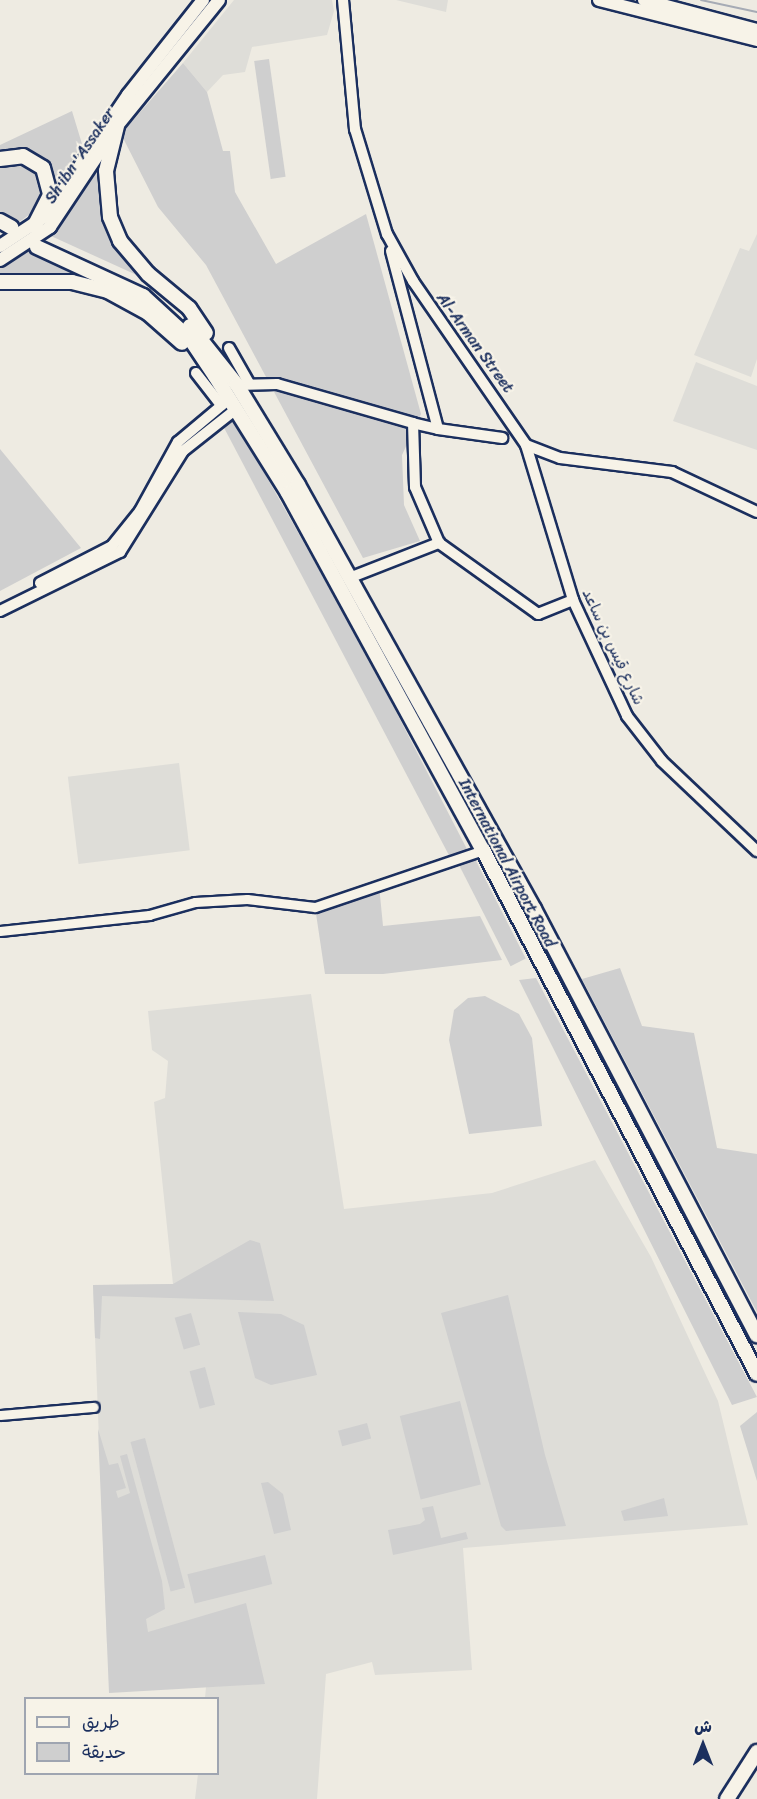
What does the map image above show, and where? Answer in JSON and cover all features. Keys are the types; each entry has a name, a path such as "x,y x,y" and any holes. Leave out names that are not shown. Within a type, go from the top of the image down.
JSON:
{"highway":[{"path":"117,126 106,171 110,216 120,241 148,274 189,308 213,352"},
{"path":"0,159 22,156 43,168 50,195 34,226"},
{"path":"213,352 178,313 138,283 40,245 150,301 190,340 214,376"},
{"path":"0,282 72,282 121,296 148,313 214,376"},
{"name":"International Airport Road","path":"213,352 243,384 349,579 534,909 757,1335"},
{"name":"International Airport Road","path":"214,376 228,405 288,493 483,850 757,1374"},
{"path":"727,1799 757,1752"}],"main road":[{"path":"3,231 34,226 202,0"},
{"name":"Sh ibn 'Assaker","path":"0,260 50,227 117,126 219,0"},
{"name":"Al-Arman Street","path":"337,0 345,23"},
{"name":"Al-Arman Street","path":"343,0 359,153 387,234 413,282 526,445"},
{"path":"599,0 757,40"},
{"path":"644,0 757,30"},
{"path":"387,234 438,429"},
{"path":"400,287 413,282"},
{"path":"229,348 243,384 289,387 438,429 502,438"},
{"path":"196,373 228,405"},
{"path":"0,604 111,546 140,511 178,441 228,405"},
{"path":"0,611 120,552 183,451 228,405"},
{"path":"413,423 415,487 439,543 538,614 573,600"},
{"path":"526,445 560,458 672,472 757,512"},
{"name":"شارع قيس بن ساعد","path":"526,445 573,600 627,716 662,761 757,851"},
{"path":"349,579 439,543"}],"street":[{"path":"0,931 149,915 195,902 247,899 315,907 483,850"},
{"path":"0,1415 93,1407"}],"shaded area":[{"path":"234,0 332,0 334,11 327,35 252,47 245,72 223,75 207,92 183,63"},
{"path":"396,0 448,0 446,12"},
{"path":"757,234 757,359 751,377 694,355 740,248 749,251"},
{"path":"696,362 757,386 757,450 673,421"},
{"path":"179,763 190,850 79,864 68,777"},
{"path":"311,994 344,1209 492,1193 595,1160 651,1257 718,1401 748,1525 463,1548 472,1670 375,1675 372,1662 326,1674 317,1799 195,1799 198,1775 219,1775 219,1697 205,1697 206,1687 265,1683 107,1645 93,1285 173,1284 154,1102 165,1098 168,1061 152,1050 148,1011"}],"green space":[{"path":"269,59 286,177 271,179 254,61"},
{"path":"183,63 207,92 223,151 230,151 235,192 276,264 366,214 421,414 402,455 404,505 420,541 363,558 206,265 158,207 121,134"},
{"path":"72,111 82,144 57,187 50,167 38,155 22,149 0,153 0,145"},
{"path":"101,160 103,209 112,236 141,277 51,236"},
{"path":"26,162 37,169 46,192 41,206 18,223 0,215 0,166"},
{"path":"32,249 111,285 0,279 0,265"},
{"path":"231,414 360,642 470,855 452,861 221,422"},
{"path":"0,449 81,548 0,591"},
{"path":"474,857 526,959 511,966 459,865"},
{"path":"379,885 383,926 480,916 502,960 383,974 325,974 315,907"},
{"path":"620,968 642,1026 694,1033 717,1148 757,1154 757,1312 582,979"},
{"path":"536,978 757,1397 732,1405 519,980"},
{"path":"485,996 519,1014 532,1038 542,1126 469,1134 449,1040 454,1010 468,998"},
{"path":"250,1240 260,1243 274,1301 102,1296 100,1339 95,1338 93,1285 173,1284"},
{"path":"508,1295 545,1455 566,1526 506,1531 501,1526 441,1313"},
{"path":"238,1312 281,1314 304,1325 317,1375 271,1385 255,1378"},
{"path":"191,1313 200,1345 184,1349 175,1318"},
{"path":"205,1367 215,1405 200,1409 190,1371"},
{"path":"460,1401 481,1484 421,1499 400,1416"},
{"path":"757,1412 757,1481 740,1426"},
{"path":"367,1423 371,1438 342,1446 338,1431"},
{"path":"98,1429 109,1465 118,1463 126,1488 116,1491 118,1498 130,1493 120,1456 127,1454 162,1581 165,1609 146,1619 148,1632 246,1603 265,1684 109,1693"},
{"path":"145,1438 185,1588 171,1592 131,1442"},
{"path":"268,1482 283,1494 291,1530 274,1534 261,1483"},
{"path":"664,1498 668,1516 624,1521 621,1511"},
{"path":"433,1506 441,1538 466,1532 468,1539 393,1555 388,1530 420,1524 425,1520 422,1508"},
{"path":"265,1555 272,1584 195,1603 187,1574"}],"waterway":[{"path":"701,0 757,12"}],"tunnel":[{"path":"196,373 229,348"}]}
